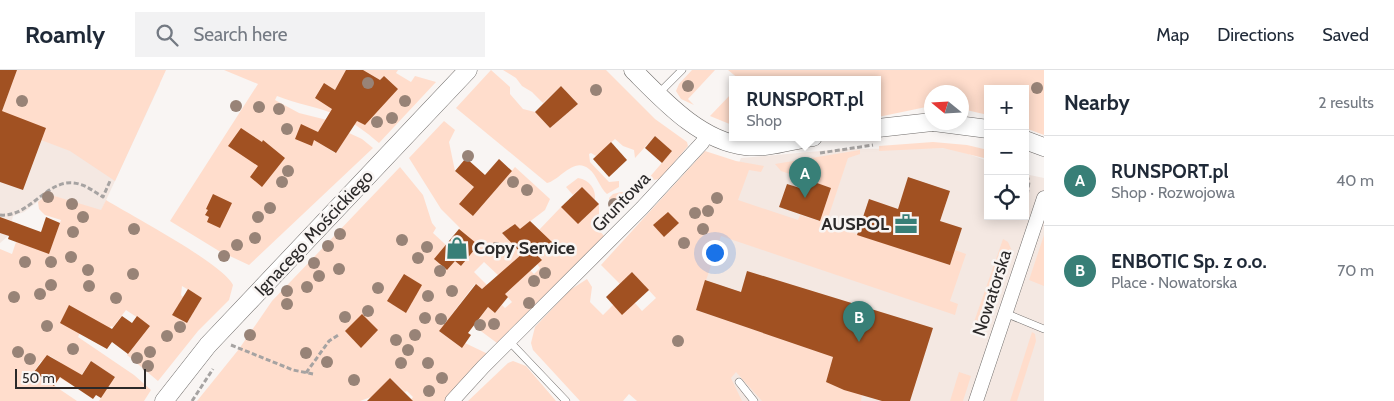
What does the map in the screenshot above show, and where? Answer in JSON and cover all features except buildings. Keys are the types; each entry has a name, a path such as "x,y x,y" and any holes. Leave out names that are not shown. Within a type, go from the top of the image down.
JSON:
{"street":[{"name":"Ignacego Mościckiego","path":"164,401 221,332 468,70"},
{"path":"633,70 692,124 708,133 729,141"},
{"path":"881,128 924,123"},
{"path":"969,127 984,129"},
{"name":"Gruntowa","path":"452,401 642,208 702,143 708,133"},
{"path":"730,141 744,146 790,141"},
{"path":"1029,141 1044,147"},
{"name":"Nowatorska","path":"976,401 1044,198"}],"lane":[{"path":"658,94 682,70"},
{"path":"1005,314 1044,329"},
{"path":"509,341 566,401"},
{"path":"739,382 754,401"}],"path":[{"path":"0,215 17,213 46,193 68,182 84,186 103,197 110,181"},
{"path":"306,373 329,341 340,334"},
{"path":"230,344 281,366 313,374"},
{"path":"192,401 217,363"}],"shaded area":[{"path":"0,70 130,70 160,84 101,211 48,194 24,212 13,216 8,236 0,243"},
{"path":"17,70 166,70 115,181 70,151 41,140 0,116"},
{"path":"224,70 398,70 396,73 411,82 415,76 436,82 379,143 343,117 277,96 275,100 299,113 331,121 318,142 335,153 349,133 362,139 373,148 249,265 219,251 170,221 258,84"},
{"path":"491,70 510,87 510,94 523,109 535,112 550,128 578,104 561,86 543,103 532,92 522,86 516,78 503,70 606,70 655,119 687,142 688,146 660,179 653,180 644,188 642,186 672,151 655,136 635,158 634,150 623,146 615,139 596,156 591,153 589,154 590,162 609,182 619,181 619,187 607,194 589,169 578,165 547,183 456,108"},
{"path":"692,70 715,70 688,99 694,105 681,99 676,91 679,84"},
{"path":"728,70 1044,70 1044,135 1029,129 1029,85 984,85 984,114 969,111 969,85 924,85 924,107 881,116 881,76 735,76"},
{"path":"729,96 729,124 710,116"},
{"path":"444,121 455,130 449,142 455,171 474,187 473,216 515,167 550,199 545,210 524,226 528,240 515,224 502,233 522,254 499,276 484,262 474,272 487,285 482,289 475,284 439,331 462,348 465,343 488,354 445,401 410,401 413,397 390,378 371,397 360,401 197,401 239,349 272,301 400,167 423,195 432,223 436,228 433,233 446,245 435,260 447,270 455,261 461,266 475,249 472,247 476,243 457,232 460,228 441,209 409,158"},
{"path":"933,142 967,145 984,149 984,158 943,148 879,151 879,146"},
{"path":"952,148 984,160 984,220 1029,220 1029,175 1044,178 1044,401 682,401 678,309 741,158 843,149"},
{"path":"860,150 860,154 848,158 826,224 950,265 955,250 966,254 950,301 958,304 955,315 721,236 696,310 833,357 826,382 862,395 861,401 762,401 736,372 731,378 742,401 637,401 629,394 623,401 580,401 533,350 531,343 535,327 570,290 587,279 592,287 590,302 603,315 613,305 635,303 642,311 656,298 632,272 620,284 601,265 705,151 736,161 764,166 761,172 749,170 738,200 798,220 800,215 819,221 831,188 781,171 775,164"},
{"path":"578,178 589,183 594,192 595,200 582,187 573,195 566,187"},
{"path":"627,192 633,199 613,220 609,198 613,194"},
{"path":"48,194 101,210 106,200 195,253 212,265 233,285 229,300 198,331 158,381 127,355 150,326 126,310 109,330 88,316 78,337 134,375 151,390 144,401 99,401 115,377 91,361 74,386 60,378 62,375 57,371 61,363 50,356 45,363 41,361 34,372 77,401 0,401 0,249 12,254 16,242 49,253 61,220 45,215 39,209 38,202","holes":["182,286 202,298 187,323 173,315 183,297 181,295"]},
{"path":"599,204 599,230 604,236 497,343 474,326 488,307 495,313 502,305 505,308 512,302 504,293 530,270 534,274 540,268 537,264 542,259 538,255 539,230 561,207"},
{"path":"1044,235 1044,286 1029,280"},
{"path":"1003,239 1008,242 1012,251 990,318 981,323 974,322"},
{"path":"1032,332 1035,334 1036,341 1017,401 1010,401"},
{"path":"513,361 526,366 556,401 468,401 508,363"},
{"path":"959,372 971,376 963,401 950,401"}],"place":[{"name":"RUNSPORT.pl","path":"805,198"},
{"name":"AUSPOL","path":"906,224"},
{"name":"Copy Service","path":"457,248"},
{"name":"ENBOTIC Sp. z o.o.","path":"859,342"}]}
